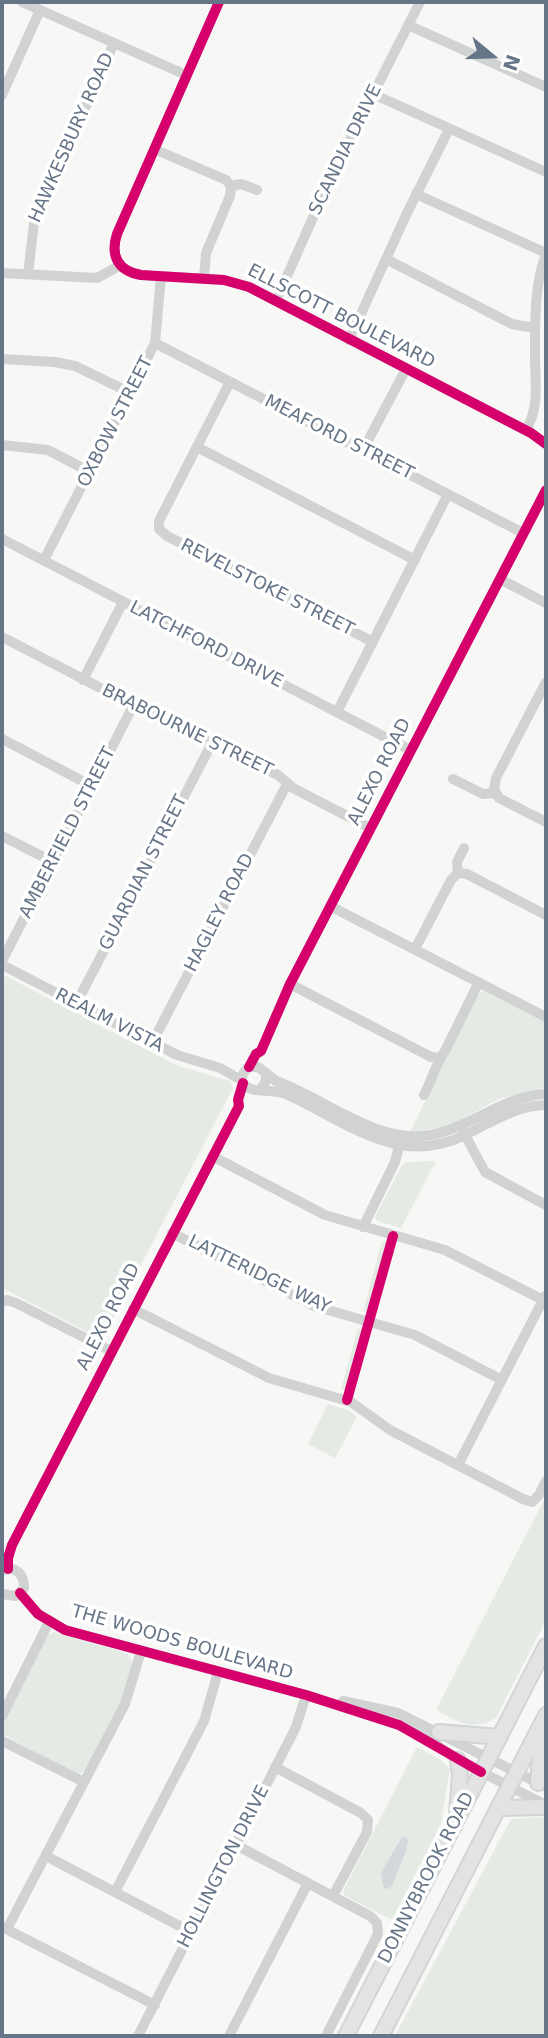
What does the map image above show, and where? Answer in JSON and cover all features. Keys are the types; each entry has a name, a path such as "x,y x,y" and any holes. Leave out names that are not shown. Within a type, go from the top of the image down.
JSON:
{"main road":[{"name":"DONNYBROOK ROAD","path":"346,2036 546,1646"},
{"name":"DONNYBROOK ROAD","path":"381,2036 544,1719"},
{"path":"542,1785 544,1719"},
{"path":"439,1732 500,1737"},
{"path":"456,1821 460,1775 458,1760"},
{"path":"498,1808 546,1806"}],"street":[{"path":"22,2 186,75"},
{"path":"2,272 97,278 119,265 114,256 114,244 219,2"},
{"name":"SCANDIA DRIVE","path":"276,301 330,179 420,2"},
{"path":"2,95 40,10"},
{"path":"408,25 546,87"},
{"name":"HAWKESBURY ROAD","path":"28,274 30,236 34,223 114,43"},
{"path":"373,94 546,172"},
{"path":"349,340 449,129"},
{"path":"154,149 226,180 232,186"},
{"path":"232,186 241,184 257,191"},
{"path":"204,278 206,253 232,186"},
{"path":"416,194 546,254 541,271 536,328 536,409 528,432"},
{"path":"386,259 512,324 536,328"},
{"name":"ELLSCOTT BOULEVARD","path":"119,265 135,274 204,278 242,284 528,432 546,444"},
{"name":"OXBOW STREET","path":"44,561 155,344 161,276"},
{"name":"MEAFORD STREET","path":"155,344 523,533"},
{"path":"2,359 75,366 131,393"},
{"path":"363,450 405,369"},
{"name":"REVELSTOKE STREET","path":"230,382 159,521 162,533 373,642"},
{"name":"ELLSCOTT BOULEVARD","path":"528,432 546,437"},
{"path":"2,445 48,450 90,472"},
{"path":"197,447 415,560"},
{"name":"ALEXO ROAD","path":"264,1071 261,1051 290,984 546,490"},
{"path":"337,712 448,494"},
{"name":"LATCHFORD DRIVE","path":"2,539 411,750"},
{"path":"500,579 546,603"},
{"path":"83,680 123,602"},
{"name":"BRABOURNE STREET","path":"2,637 195,737 269,770 287,784 370,828"},
{"path":"494,793 496,778 546,682"},
{"name":"AMBERFIELD STREET","path":"2,963 133,706"},
{"path":"2,739 92,786"},
{"name":"GUARDIAN STREET","path":"76,1004 212,743"},
{"path":"453,779 483,794 494,793"},
{"name":"HAGLEY ROAD","path":"152,1043 287,784"},
{"path":"494,793 546,822"},
{"path":"2,836 53,862"},
{"path":"458,873 457,862 464,848"},
{"path":"415,949 451,880 458,873"},
{"path":"458,873 467,874 546,915"},
{"path":"330,906 546,1017"},
{"name":"REALM VISTA","path":"2,963 152,1043 177,1055 220,1068 242,1082"},
{"path":"425,1095 439,1058 479,982"},
{"path":"290,984 431,1057 439,1058"},
{"name":"ALEXO ROAD","path":"248,1068 256,1054 261,1051"},
{"name":"REALM VISTA","path":"220,1068 248,1068"},
{"path":"546,1094 504,1103 463,1130 439,1144 418,1147 399,1146 365,1135 288,1095 271,1089 247,1089 242,1082 248,1068 264,1071 275,1081 368,1126 392,1134 417,1136 463,1130 515,1110 546,1105"},
{"path":"258,1090 266,1081 264,1071"},
{"name":"ALEXO ROAD","path":"239,1106 242,1082"},
{"name":"ALEXO ROAD","path":"5,1570 12,1545 212,1156 239,1106 258,1090"},
{"path":"463,1130 485,1172 546,1205"},
{"path":"363,1227 395,1162 399,1146"},
{"path":"212,1156 325,1215 445,1250 545,1297 458,1465"},
{"name":"LATTERIDGE WAY","path":"172,1233 314,1306 415,1335 502,1380"},
{"path":"2,1302 8,1300 16,1303 111,1351"},
{"path":"133,1309 269,1378 355,1403 390,1430 528,1501 535,1500 546,1481"},
{"name":"THE WOODS BOULEVARD","path":"5,1570 14,1569 22,1576 24,1588 20,1593 31,1608 65,1630 306,1695 399,1725 433,1742 481,1772 513,1779"},
{"path":"2,1594 10,1597 20,1593"},
{"path":"2,1716 6,1696 49,1622"},
{"path":"141,1651 125,1704 46,1856 5,1928 155,2005"},
{"path":"115,1892 204,1721 218,1672"},
{"name":"THE WOODS BOULEVARD","path":"306,1695 398,1713 488,1758 513,1779"},
{"name":"HOLLINGTON DRIVE","path":"138,2036 296,1727 306,1695"},
{"path":"2,1741 84,1782"},
{"path":"275,1767 361,1813 368,1820 368,1832 333,1896"},
{"path":"513,1779 542,1785"},
{"path":"513,1779 546,1806"},
{"path":"236,1845 374,1918 378,1925 379,1931 326,2036"},
{"path":"46,1856 191,1932"},
{"path":"229,2036 308,1883"}],"shaded area":[{"path":"2,974 178,1066 230,1081 233,1088 105,1334 97,1337 2,1288"},
{"path":"483,991 546,1022 546,1086 541,1090 501,1098 447,1127 410,1132 475,999"},
{"path":"436,1161 401,1228 377,1221 375,1217 402,1165 407,1162"},
{"path":"382,1241 393,1244 374,1314 363,1311"},
{"path":"358,1328 369,1331 352,1392 341,1389"},
{"path":"328,1404 348,1410 357,1417 335,1458 308,1444"},
{"path":"546,1496 546,1620 496,1718 479,1724 465,1724 436,1710"},
{"path":"56,1632 128,1654 133,1664 123,1698 85,1771 77,1775 2,1734 7,1713 45,1638"},
{"path":"417,1747 441,1760 450,1769 441,1824 392,1920 345,1896 343,1891"},
{"path":"542,1817 546,1820 546,2036 395,2036 511,1819"},
{"path":"402,1837 408,1840 406,1851 392,1886 384,1888 381,1873"}],"cycle path":[{"path":"219,2 117,234 115,256 121,266 141,275 224,280 249,287 531,433 546,444"},
{"path":"249,1067 256,1054 261,1051 290,984 546,490"},
{"path":"8,1569 12,1545 239,1106 243,1083"},
{"path":"347,1400 393,1236"},
{"path":"20,1593 38,1614 65,1630 306,1695 399,1725 481,1772"}]}
